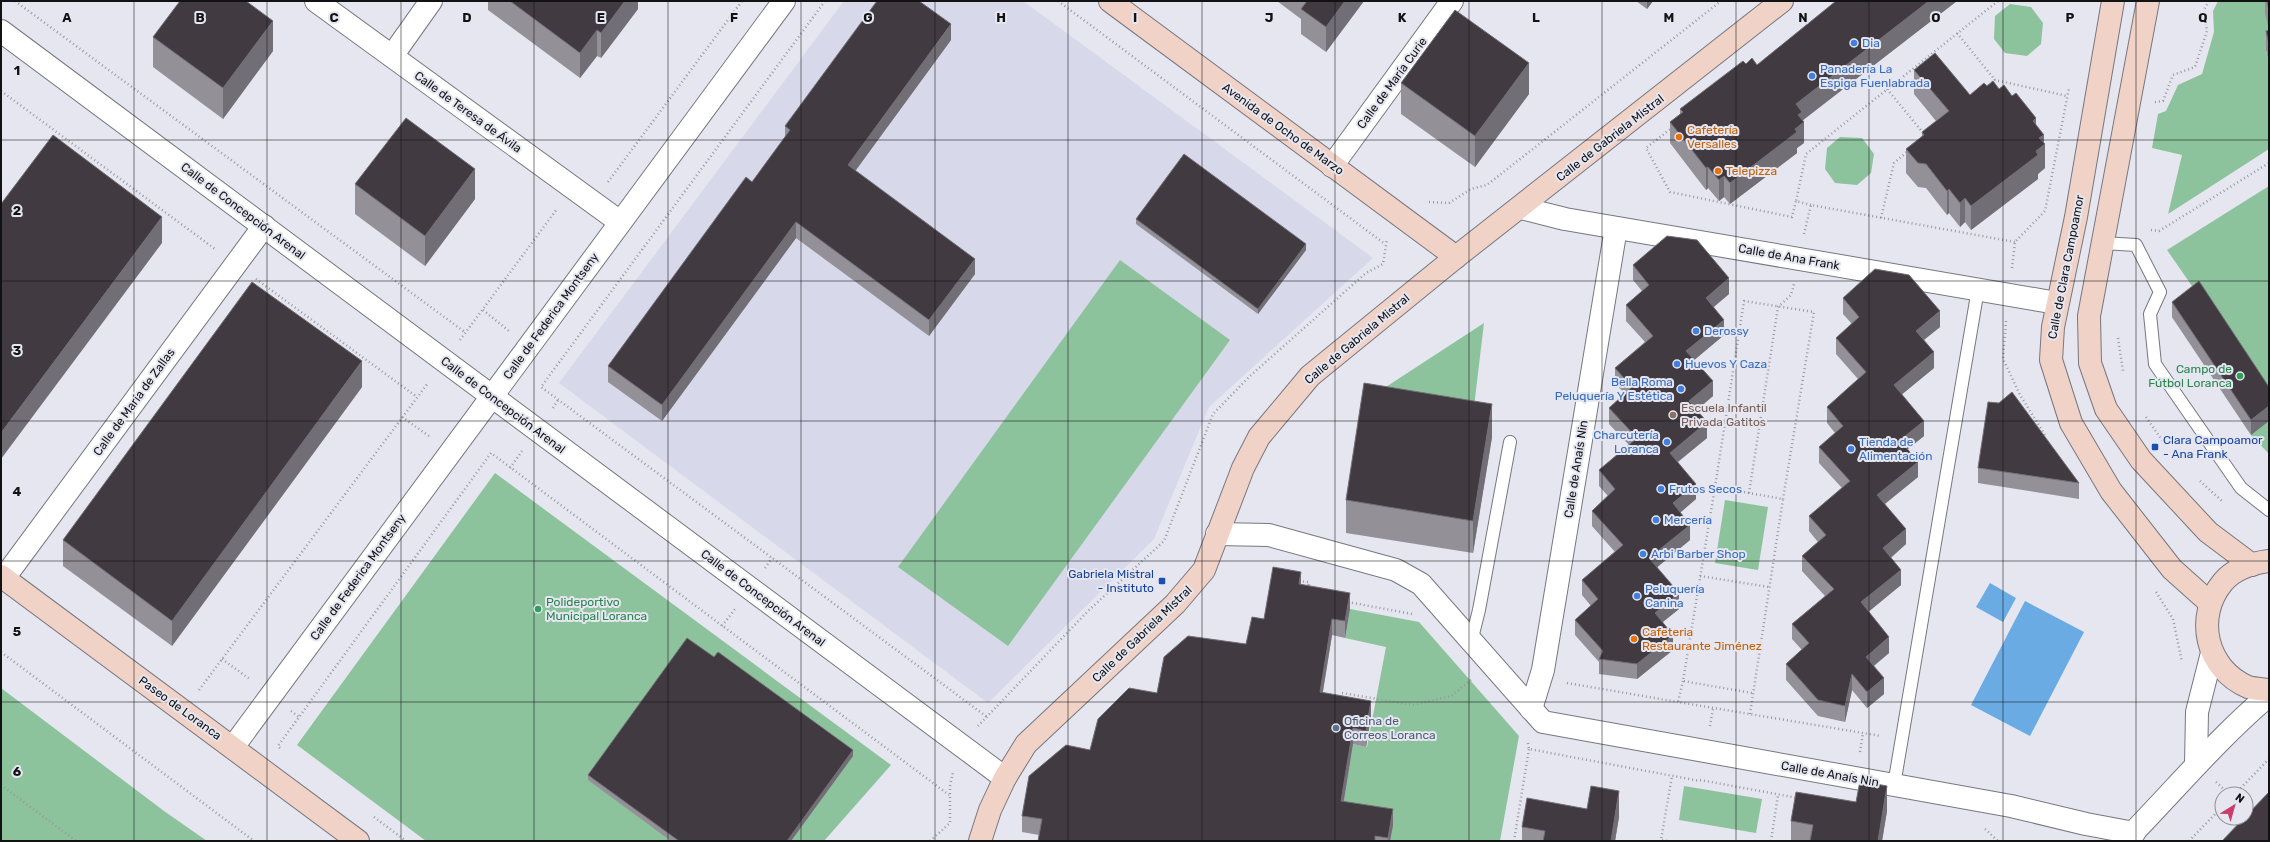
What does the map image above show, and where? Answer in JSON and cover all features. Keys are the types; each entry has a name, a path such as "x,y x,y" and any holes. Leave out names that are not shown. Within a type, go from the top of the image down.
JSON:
{"street":[{"name":"Calle de Teresa de Ávila","path":"316,1 620,222"},
{"path":"392,56 431,1"},
{"name":"Calle de Federica Montseny","path":"233,747 784,1"},
{"name":"Avenida de Ocho de Marzo","path":"1110,1 1456,257"},
{"name":"Calle de María Curie","path":"1332,166 1452,1"},
{"name":"Calle de Gabriela Mistral","path":"980,841 990,810 1004,778 1026,744 1190,589 1204,570 1243,468 1259,437 1305,381 1366,329 1456,257 1521,208 1782,1"},
{"name":"Calle de Clara Campoamor","path":"2113,1 2076,217 2057,303 2053,327 2051,360 2071,423 2115,497 2172,569 2210,603"},
{"path":"2148,1 2089,316 2090,363 2106,409 2141,460 2208,532 2260,563"},
{"name":"Calle de Concepción Arenal","path":"1,31 1004,778"},
{"name":"Calle de Ana Frank","path":"1521,208 1565,219 2057,303"},
{"name":"Calle de María de Zallas","path":"3,577 264,226"},
{"name":"Calle de Anaís Nin","path":"1616,228 1543,670 1537,716 2011,806 2130,837"},
{"path":"1217,534 1269,535 1396,570 1421,584 1537,716"},
{"path":"2260,563 2244,567 2223,582 2210,603 2206,628 2212,653 2227,674 2248,687 2269,690"},
{"name":"Paseo de Loranca","path":"3,577 358,841"},
{"path":"2196,765 2197,712 2212,653"},
{"path":"2130,837 2196,765 2245,715 2269,695"}],"lane":[{"path":"2102,243 2136,245 2160,292 2150,314 2155,364 2241,488 2269,510"},
{"path":"1894,785 1978,289"},
{"path":"1471,642 1479,610 1510,442"}],"path":[{"path":"15,1 466,333"},
{"path":"593,203 742,1"},
{"path":"825,1 541,387 987,716"},
{"path":"1058,1 1385,244"},
{"path":"1677,124 1646,148 1670,192 1792,217 1806,154 1998,1"},
{"path":"2153,102 2163,101 2173,76 2195,67 2207,31 2204,10 2209,1"},
{"path":"1957,33 1995,80 2068,96"},
{"path":"1983,89 1995,80"},
{"path":"1796,201 2015,242 2044,211 2070,82"},
{"path":"1887,89 1926,136 1931,132"},
{"path":"1,91 417,397"},
{"path":"1881,218 1894,163 1910,150"},
{"path":"2146,229 2159,231 2269,163"},
{"path":"196,695 573,188"},
{"path":"1749,493 1778,307 1791,295 1811,205"},
{"path":"1750,714 1752,693 1814,312 1744,301 1683,681 1678,702 1750,714 1902,739"},
{"path":"2006,314 2003,359 2020,395 2049,441"},
{"path":"284,751 278,746 491,453 950,796"},
{"path":"1714,487 1783,499"},
{"path":"1700,576 1769,587"},
{"path":"2153,587 2173,619 2182,665"},
{"path":"1,652 254,841"},
{"path":"1342,693 1413,705 1451,696 1491,664"},
{"path":"1683,681 1752,693"},
{"path":"1514,841 1529,748 1537,716"},
{"path":"2243,786 2269,759"},
{"path":"1667,841 1661,840 1672,776 1700,781"},
{"path":"1,785 76,841"},
{"path":"1771,841 1778,795"},
{"path":"368,812 406,841"},
{"path":"2188,841 2214,815"}],"shaded area":[{"path":"844,1 1023,1 1373,258 1209,407 1154,539 988,703 559,383"}],"green space":[{"path":"2218,1 2268,1 2269,50 2266,51 2269,64 2269,149 2168,214 2182,155 2152,148 2158,114 2166,111 2178,85 2202,74 2214,32 2213,11"},
{"path":"2010,4 2031,7 2043,23 2041,44 2027,56 2005,53 1994,39 1995,16"},
{"path":"1840,137 1862,138 1874,154 1871,173 1857,185 1835,183 1825,169 1827,148"},
{"name":"Campo de Fútbol Loranca","path":"2269,186 2269,454 2251,435 2172,317 2199,296 2167,250"},
{"path":"1120,260 1230,340 1008,646 898,567"},
{"path":"1484,323 1473,415 1369,398"},
{"name":"Polideportivo Municipal Loranca","path":"495,473 891,765 824,841 426,841 297,745"},
{"path":"1725,500 1768,507 1758,570 1715,563"},
{"path":"1350,609 1419,622 1519,736 1500,841 1390,841 1392,825 1343,805 1353,744 1367,747 1386,647 1345,638"},
{"path":"1,688 164,811 207,841 1,841"},
{"path":"1684,786 1762,799 1756,833 1679,820"}],"water":[{"path":"1990,583 2016,598 2003,622 1976,607"},
{"path":"2025,601 2084,632 2030,736 1971,705"}],"building":[{"path":"180,1 246,1 273,21 223,88 153,37"},
{"path":"510,1 625,1 601,33 597,30 580,53"},
{"path":"877,1 919,1 951,24 848,165 975,259 929,320 796,222 662,405 608,366 746,177 752,182 790,130 785,126"},
{"path":"1307,1 1345,1 1326,27 1301,9"},
{"path":"1836,1 1929,1 1796,104 1802,112 1798,115 1804,122 1795,129 1797,132 1730,183 1724,176 1719,180 1708,167 1706,168 1670,122 1683,112 1680,109 1743,61 1746,64 1752,58 1757,65"},
{"path":"1455,10 1529,63 1475,136 1401,83"},
{"path":"2269,30 2269,44 2266,31"},
{"path":"1935,53 1970,95 1984,83 1987,86 1993,81 1999,89 2004,85 2012,96 2016,93 2036,118 2033,121 2044,135 2039,138 2045,144 2036,151 2038,155 1971,206 1965,198 1960,203 1949,189 1947,191 1926,164 1918,163 1906,149 1924,135 1922,132 1949,111 1914,70"},
{"path":"406,118 475,169 425,236 355,184"},
{"path":"53,135 162,217 1,433 1,204"},
{"path":"1184,154 1306,244 1258,309 1136,219"},
{"path":"1667,236 1697,240 1729,278 1706,298 1724,320 1686,351 1713,381 1689,401 1707,422 1670,453 1696,484 1673,503 1690,525 1649,558 1679,593 1655,613 1673,635 1637,664 1599,659 1603,651 1575,620 1598,599 1582,580 1623,545 1592,511 1615,489 1599,470 1637,438 1609,408 1632,387 1615,368 1653,336 1626,305 1649,285 1633,265"},
{"path":"1875,269 1909,275 1940,311 1916,331 1934,352 1894,385 1924,421 1900,440 1918,462 1877,495 1906,529 1883,548 1901,570 1861,602 1889,637 1866,657 1884,678 1867,692 1852,674 1845,706 1818,700 1786,664 1809,643 1792,624 1834,589 1802,556 1826,535 1809,516 1850,481 1819,447 1843,426 1827,407 1866,372 1836,338 1859,317 1843,298"},
{"path":"2199,281 2269,387 2269,406 2251,420 2172,302"},
{"path":"252,282 362,361 172,621 63,540"},
{"path":"1364,383 1492,404 1473,521 1346,500"},
{"path":"2012,392 2079,483 1978,468 1988,402 1999,403"},
{"path":"1273,567 1301,572 1299,584 1350,593 1345,621 1332,619 1320,692 1371,701 1366,731 1353,728 1341,801 1393,809 1388,838 1375,836 1375,841 1038,841 1042,819 1022,816 1029,776 1066,745 1090,750 1098,719 1129,688 1157,693 1164,657 1188,636 1246,644 1252,617 1264,619"},
{"path":"687,638 714,657 718,652 853,750 787,841 679,841 588,775"},
{"path":"1860,781 1887,786 1878,841 1810,841 1813,825 1791,821 1796,792 1856,802"},
{"path":"1591,786 1619,791 1611,841 1543,841 1545,831 1522,827 1527,798 1587,809"},
{"path":"2269,792 2269,841 2222,841 2236,826 2254,826 2254,808"}],"place":[{"name":"Dia","path":"1854,43"},
{"name":"Panadería La Espiga Fuenlabrada","path":"1812,76"},
{"name":"Cafetería Versalles","path":"1679,137"},
{"name":"Telepizza","path":"1718,171"},
{"name":"Derossy","path":"1696,331"},
{"name":"Huevos Y Caza","path":"1677,364"},
{"name":"Campo de Fútbol Loranca","path":"2240,376"},
{"name":"Bella Roma Peluquería Y Estética","path":"1681,389"},
{"name":"Escuela Infantil Privada Gatitos","path":"1673,415"},
{"name":"Charcutería Loranca","path":"1667,442"},
{"name":"Clara Campoamor - Ana Frank","path":"2155,447"},
{"name":"Tienda de Alimentación","path":"1851,449"},
{"name":"Frutos Secos","path":"1661,489"},
{"name":"Mercería","path":"1656,520"},
{"name":"Arbi Barber Shop","path":"1643,554"},
{"name":"Gabriela Mistral - Instituto","path":"1162,581"},
{"name":"Peluquería Canina","path":"1637,596"},
{"name":"Polideportivo Municipal Loranca","path":"538,609"},
{"name":"Cafeteria Restaurante Jiménez","path":"1634,639"},
{"name":"Oficina de Correos Loranca","path":"1336,728"}]}
